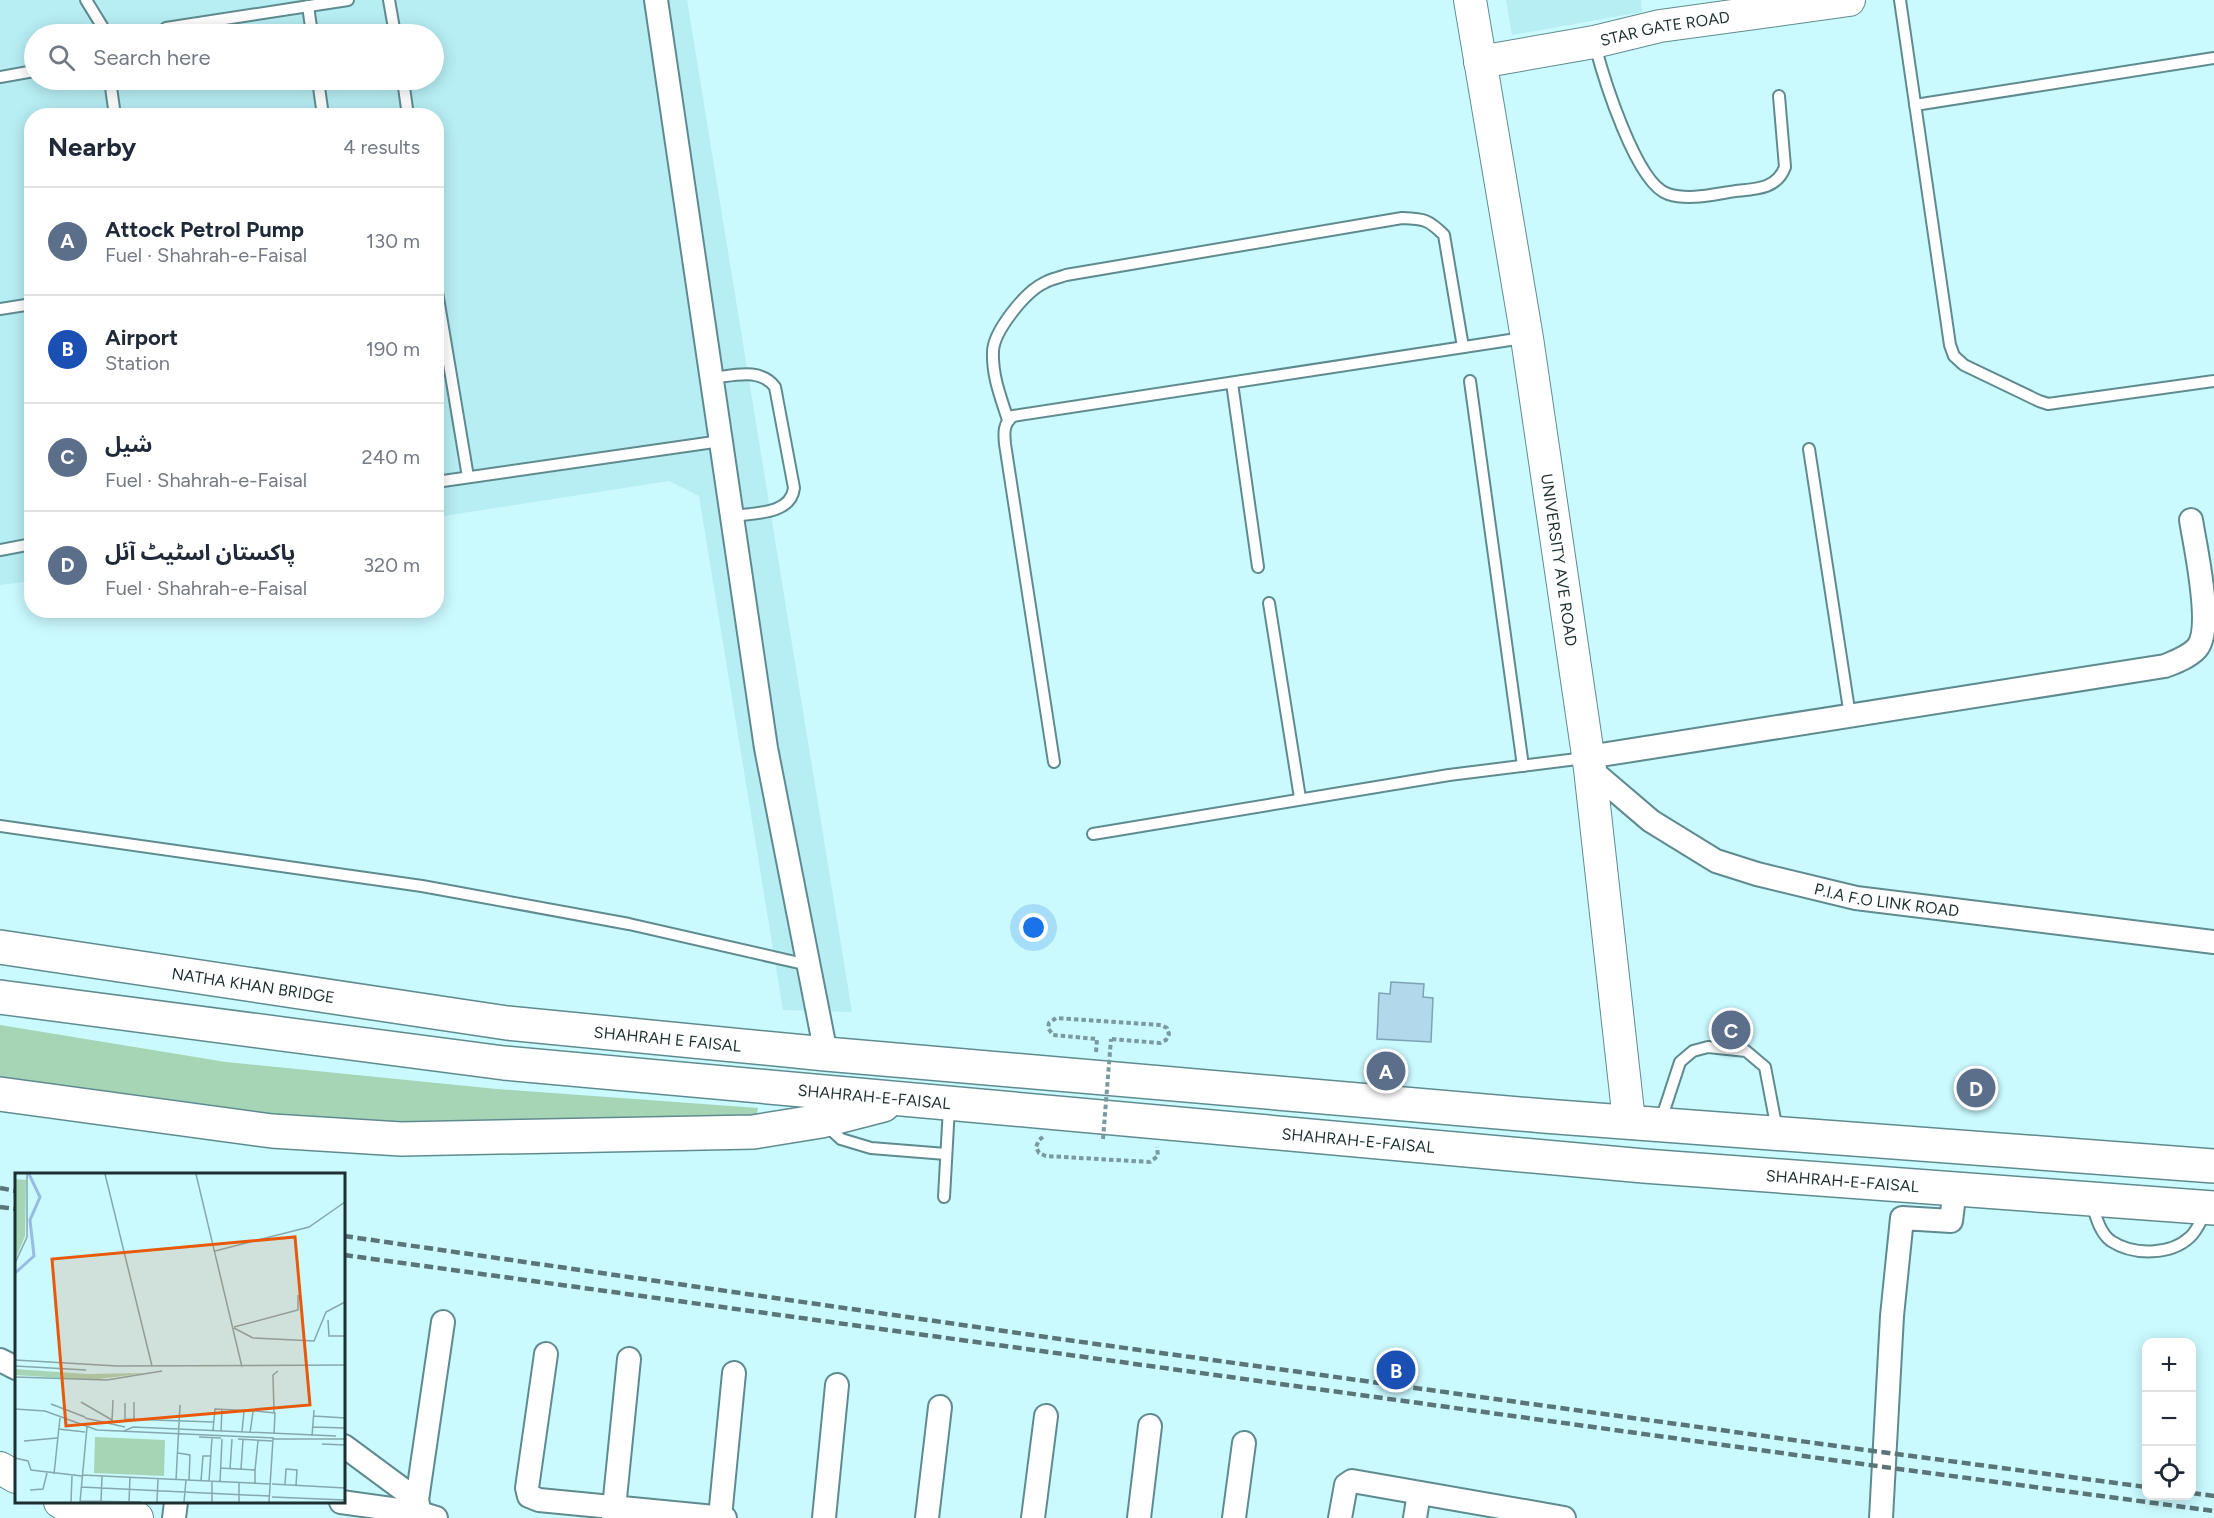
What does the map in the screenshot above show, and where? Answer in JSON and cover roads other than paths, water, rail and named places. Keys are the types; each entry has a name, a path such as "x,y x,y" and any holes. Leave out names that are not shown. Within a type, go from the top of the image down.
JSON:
{"highway":[{"name":"NATHA KHAN BRIDGE","path":"0,947 507,1023"},
{"name":"SHAHRAH-E-FAISAL","path":"0,997 504,1064 1644,1166 2211,1207"},
{"name":"SHAHRAH E FAISAL","path":"507,1023 826,1054"},
{"path":"826,1054 1544,1116 2214,1166"},
{"path":"0,1094 272,1131 401,1139 753,1132 821,1121 906,1099"}],"street":[{"path":"656,0 766,748 826,1054"},
{"name":"UNIVERSITY AVE ROAD","path":"1470,0 1527,338 1589,763 1645,1122"},
{"name":"STAR GATE ROAD","path":"1480,62 1594,42 1660,26 1849,0"},
{"path":"1589,763 1850,716 2165,666 2180,660 2197,648 2204,635 2205,618 2191,520"},
{"name":"P.I.A F.O LINK ROAD","path":"1589,763 1651,821 1716,861 1757,874 1856,898 2214,942"},
{"path":"1881,1518 1892,1316 1902,1218 1952,1221 1954,1189"},
{"path":"424,1510 443,1322"},
{"path":"546,1354 527,1488 529,1496 539,1500 614,1512 725,1518"},
{"path":"614,1512 629,1359"},
{"path":"0,1360 15,1368"},
{"path":"720,1517 734,1372"},
{"path":"824,1518 837,1385"},
{"path":"927,1518 940,1407"},
{"path":"1033,1518 1046,1416"},
{"path":"1139,1518 1150,1425"},
{"path":"1234,1518 1244,1443"},
{"path":"0,1445 15,1453"},
{"path":"345,1447 424,1510"},
{"path":"0,1468 15,1476"},
{"path":"1340,1518 1346,1485 1350,1482 1564,1518"},
{"path":"1415,1518 1419,1492"},
{"path":"345,1502 424,1510"},
{"path":"62,1503 90,1518"},
{"path":"108,1503 137,1518"},
{"path":"174,1518 176,1503"}],"lane":[{"path":"86,0 101,24"},
{"path":"192,24 348,0"},
{"path":"389,0 393,24"},
{"path":"1900,0 1950,345 1954,356 1964,365 2048,404 2214,381"},
{"path":"308,6 311,24"},
{"path":"1594,42 1606,87 1626,137 1648,176 1665,194 1691,197 1763,188 1781,177 1785,167 1779,96"},
{"path":"1915,105 2214,58"},
{"path":"0,77 24,73"},
{"path":"111,90 114,108"},
{"path":"319,90 322,108"},
{"path":"404,90 407,108"},
{"path":"1008,420 994,374 993,350 998,334 1026,296 1043,283 1066,275 1402,218 1424,219 1433,223 1444,234 1463,347"},
{"path":"0,309 24,305"},
{"path":"1054,762 1005,444 1004,432 1008,420 1013,416 1527,338"},
{"path":"444,340 468,477"},
{"path":"711,378 754,374 770,380 775,387 794,488 789,501 776,510 732,516"},
{"path":"1470,381 1523,766"},
{"path":"1232,383 1258,567"},
{"path":"444,481 721,441"},
{"path":"1809,449 1850,716"},
{"path":"0,550 24,546"},
{"path":"1269,603 1300,798"},
{"path":"1093,834 1449,775 1523,766 1589,763"},
{"path":"0,825 422,886 629,924 808,965"},
{"path":"1645,1122 1680,1062 1693,1051 1708,1047 1746,1051 1765,1067 1777,1132"},
{"path":"944,1197 949,1103"},
{"path":"821,1121 841,1139 853,1144 871,1148 946,1154"},
{"path":"2090,1199 2098,1225 2111,1241 2134,1250 2157,1252 2178,1246 2193,1235 2211,1207"}],"railway":[{"path":"0,1188 15,1191"},
{"path":"0,1207 15,1209"},
{"path":"345,1236 1060,1339 2142,1486"},
{"path":"345,1255 2214,1511"},
{"path":"2196,1494 2214,1496"}],"place":[{"name":"شیل","path":"1731,1030"},
{"name":"Attock Petrol Pump","path":"1386,1071"},
{"name":"پاکستان اسٹیٹ آئل","path":"1976,1088"},
{"name":"Airport","path":"1396,1370"}]}
